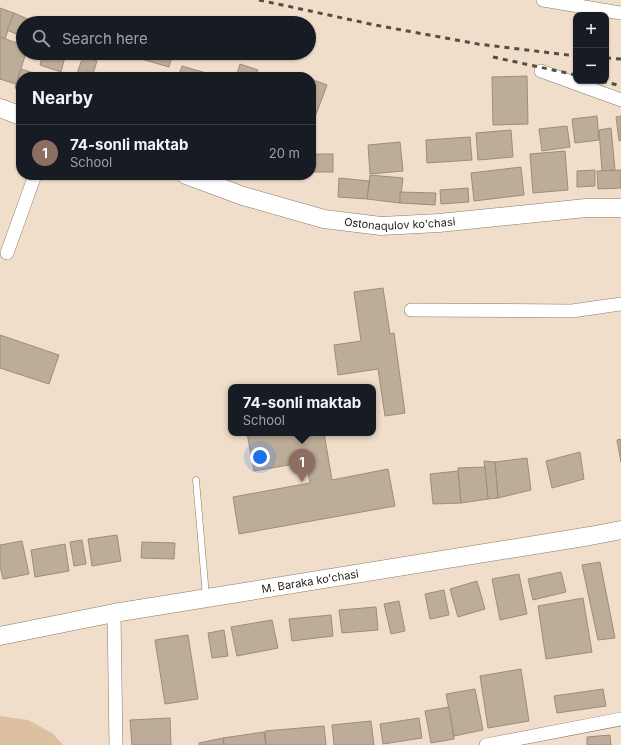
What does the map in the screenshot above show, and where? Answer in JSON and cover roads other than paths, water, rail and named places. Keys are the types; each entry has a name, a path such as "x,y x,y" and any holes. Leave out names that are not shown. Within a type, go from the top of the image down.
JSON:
{"street":[{"path":"543,0 621,13"},
{"path":"541,72 621,100"},
{"path":"0,108 16,114"},
{"path":"7,253 34,180"},
{"name":"Ostonaqulov ko'chasi","path":"200,180 243,196 324,219 381,226 439,223 586,208 621,208"},
{"path":"411,310 572,311 621,304"},
{"name":"M. Baraka ko'chasi","path":"0,636 114,613 582,538 621,530"},
{"path":"114,613 116,745"},
{"path":"486,745 621,719"}],"lane":[{"path":"196,480 206,598"}],"railway":[{"path":"259,0 375,25 478,44 573,56"},
{"path":"493,57 573,74"},
{"path":"609,58 621,59"},
{"path":"609,83 621,86"}],"place":[{"name":"74-sonli maktab","path":"302,482"}]}
